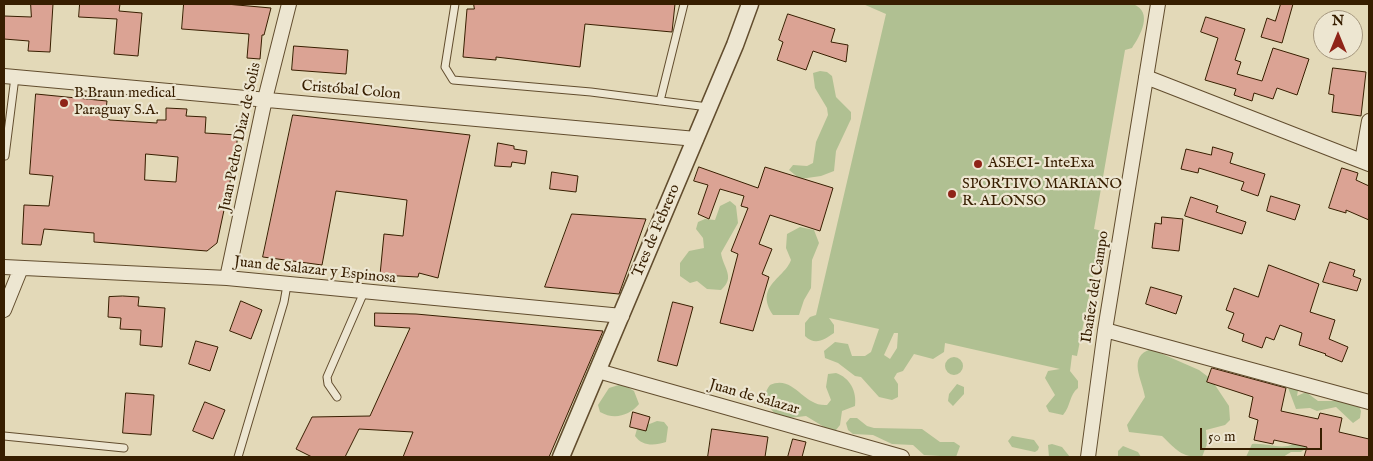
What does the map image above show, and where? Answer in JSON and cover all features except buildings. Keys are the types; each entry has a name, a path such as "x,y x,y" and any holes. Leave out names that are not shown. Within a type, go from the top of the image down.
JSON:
{"street":[{"name":"Juan Pedro Diaz de Solis","path":"227,278 265,99 289,4"},
{"name":"Tres de Febrero","path":"561,457 709,108 750,4"},
{"name":"Ibañez del Campo","path":"1088,457 1105,330 1158,4"},
{"name":"Cristóbal Colon","path":"9,77 696,139"},
{"path":"1146,77 1366,162 1369,121"},
{"name":"Juan de Salazar y Espinosa","path":"4,267 227,278 622,316"},
{"path":"4,310 20,268"},
{"path":"1105,330 1369,402"},
{"name":"Juan de Salazar","path":"598,371 902,457"}],"lane":[{"path":"455,4 445,67 453,80 591,92 709,108"},
{"path":"660,101 684,4"},
{"path":"5,156 9,77"},
{"path":"238,457 284,302 287,285"},
{"path":"337,397 328,384 327,377 364,292"},
{"path":"4,436 124,448"}],"green space":[{"name":"ASECI- InteExa","path":"863,4 1133,4 1143,13 1144,18 1141,31 1132,48 1125,50 1094,229 1102,231 1077,356 1072,355 1070,371 1078,381 1078,388 1063,415 1049,412 1046,406 1055,395 1045,378 1048,371 1060,369 945,343 944,352 933,359 914,354 903,371 897,373 894,378 898,384 898,397 892,400 879,397 861,377 855,376 838,363 825,358 824,351 835,342 848,344 852,356 865,356 871,352 879,329 829,318 834,325 834,333 820,341 812,341 805,336 805,323 810,317 816,315 886,14","holes":["894,333 898,333 897,348 890,359 884,355"]},
{"path":"827,72 832,76 836,97 851,112 851,119 836,151 834,171 821,176 800,179 789,170 793,165 807,166 813,163 816,142 828,115 827,108 815,88 813,73"},
{"path":"730,201 736,206 738,223 721,253 728,281 721,290 707,289 697,281 690,283 680,276 680,263 689,251 704,248 703,238 696,229 698,222 705,219 715,220 720,206"},
{"path":"800,227 814,230 819,243 812,260 811,288 804,300 799,315 773,315 768,305 768,290 791,260 786,248 787,234"},
{"path":"1151,349 1199,370 1211,379 1229,406 1230,420 1225,425 1206,430 1207,444 1202,457 1184,454 1175,449 1162,436 1129,432 1127,425 1145,397 1139,376 1138,363 1140,357"},
{"path":"954,357 960,360 963,366 960,372 954,375 948,372 945,366 948,360"},
{"path":"836,373 845,378 852,386 855,395 855,406 842,411 840,425 836,430 829,430 806,416 780,419 767,403 767,390 770,385 778,383 792,387 811,401 827,405 831,400 826,387 828,374"},
{"path":"622,384 634,391 639,404 621,416 611,416 600,412 598,405 609,388"},
{"path":"957,384 964,387 964,394 953,406 948,401 949,394"},
{"path":"1287,385 1299,385 1297,396 1306,392 1318,401 1357,401 1361,411 1360,418 1353,423 1336,407 1317,411 1310,408 1296,409"},
{"path":"850,418 857,418 867,426 874,428 922,429 940,442 954,442 960,446 956,457 924,455 913,445 892,444 873,435 853,434 848,430 846,423"},
{"path":"657,421 664,422 668,427 666,442 649,444 641,442 635,436 637,429"},
{"path":"1012,436 1034,440 1039,447 1038,450 1035,452 1012,447 1008,441"},
{"path":"1306,439 1306,448 1301,452 1291,452 1283,457 1246,457 1252,444 1288,446"},
{"path":"1052,444 1062,447 1070,457 1049,457 1048,445"},
{"path":"1123,446 1138,452 1141,457 1118,457 1118,451"}],"place":[{"name":"B.Braun medical Paraguay S.A.","path":"64,103"},
{"name":"ASECI- InteExa","path":"978,164"},
{"name":"SPORTIVO MARIANO R. ALONSO","path":"952,194"}]}
